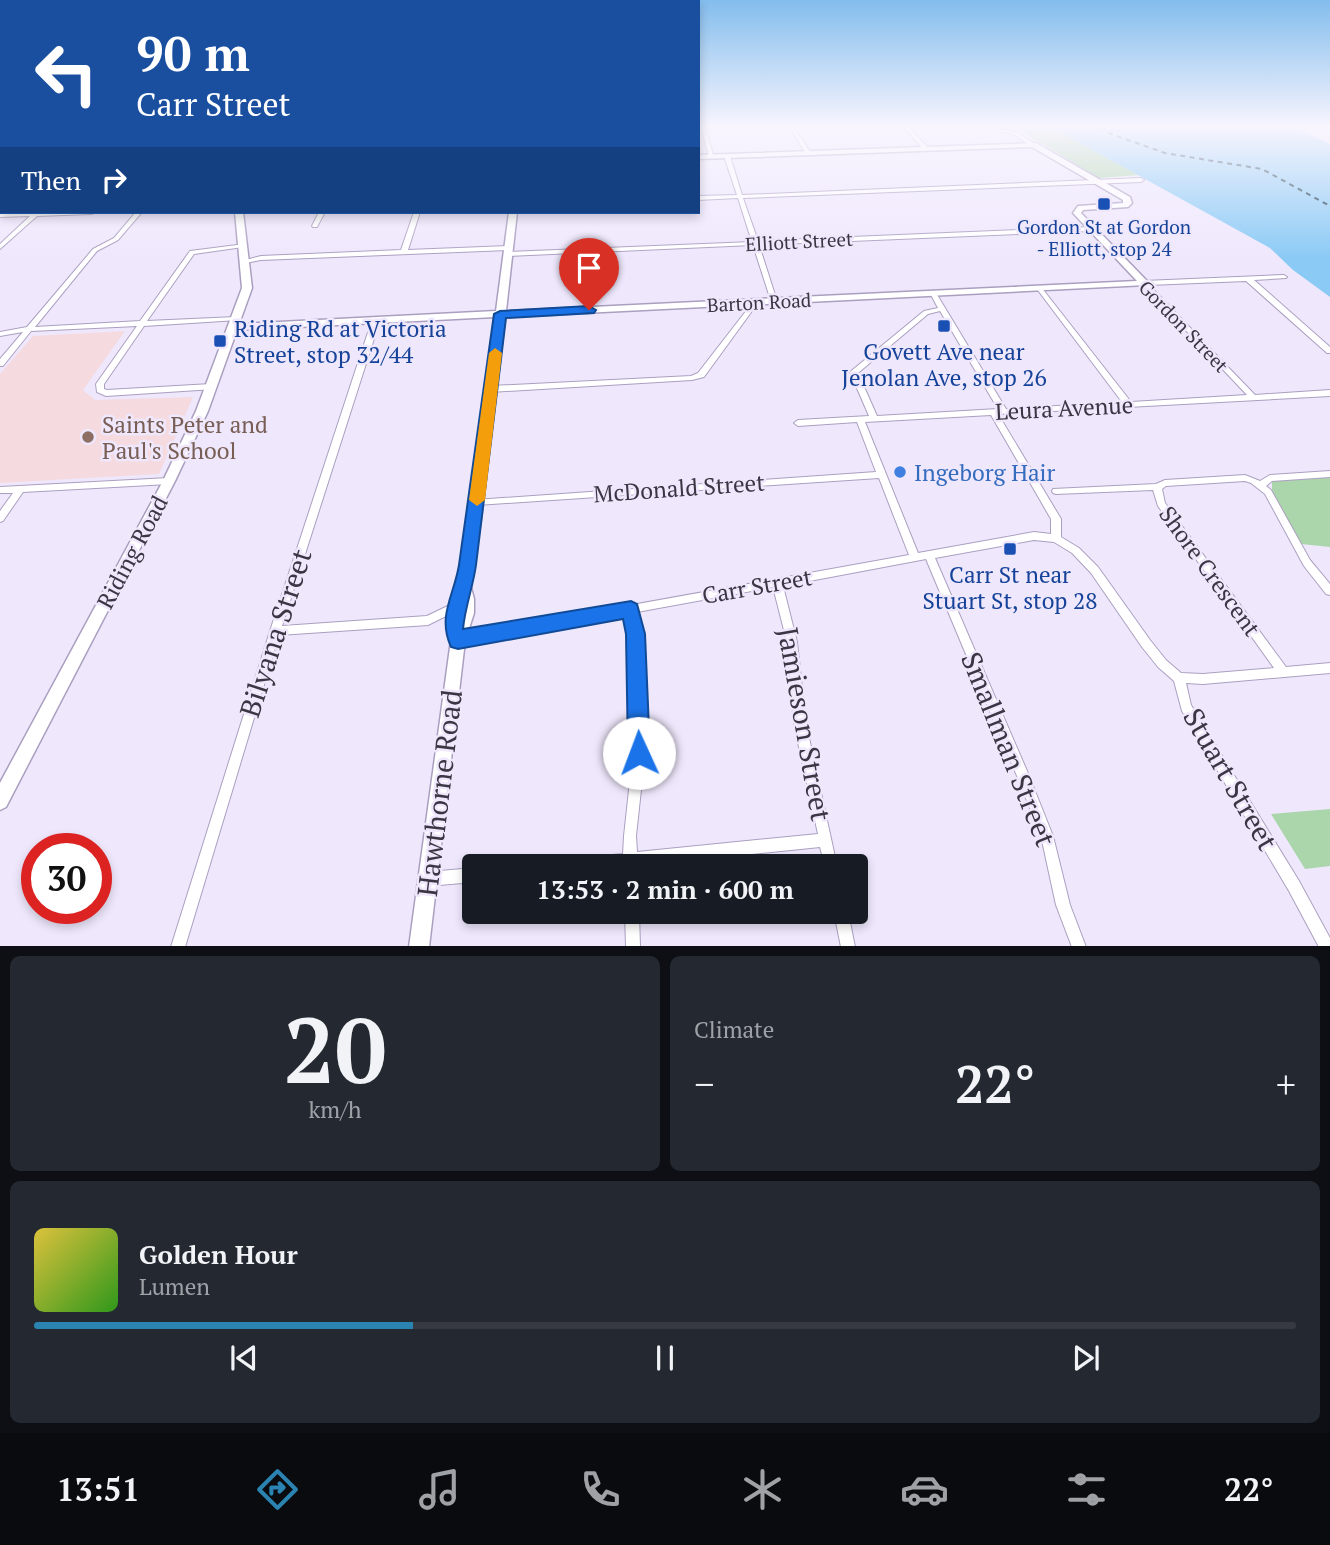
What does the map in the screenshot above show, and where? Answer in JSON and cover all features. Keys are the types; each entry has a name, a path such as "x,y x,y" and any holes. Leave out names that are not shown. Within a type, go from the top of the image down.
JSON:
{"street":[{"path":"732,170 774,301"},
{"path":"1078,170 1127,199 1128,203 1123,206 1078,210 1078,215 1091,229"},
{"path":"700,198 1141,180"},
{"path":"0,215 35,214"},
{"path":"0,247 35,214"},
{"path":"0,364 95,250 116,239 137,214"},
{"name":"Riding Road","path":"0,801 188,445 247,288 239,214"},
{"path":"315,226 321,214"},
{"path":"404,252 416,214"},
{"name":"Hawthorne Road","path":"458,640 453,629 456,606 464,586 477,502 513,214"},
{"name":"Elliott Street","path":"245,261 404,252 755,243 1091,229"},
{"name":"Gordon Street","path":"1091,229 1254,398"},
{"path":"211,387 106,393 100,390 100,384 192,248 243,244"},
{"name":"Barton Road","path":"235,323 376,320 1284,277"},
{"path":"1247,278 1330,351"},
{"path":"1039,288 1129,405"},
{"path":"933,293 1004,412"},
{"path":"491,389 692,378 701,375 749,310 750,302"},
{"path":"874,419 854,372 926,312 942,309"},
{"name":"Bilyana Street","path":"178,946 275,631 376,320"},
{"path":"0,327 28,329 235,323"},
{"path":"0,334 28,329"},
{"name":"Leura Avenue","path":"798,423 1330,393"},
{"path":"993,412 1056,519 1056,537 1080,555 1127,613 1166,671 1179,678 1203,679 1330,668"},
{"path":"860,420 915,558"},
{"path":"1328,587 1307,563 1268,492 1261,485 1270,478 1330,474"},
{"name":"McDonald Street","path":"477,502 881,475"},
{"name":"Shore Crescent","path":"1261,485 1245,478 1165,483 1157,487 1156,493 1161,504 1283,672"},
{"path":"0,490 169,481"},
{"path":"1056,491 1157,487"},
{"path":"0,518 20,489"},
{"name":"Carr Street","path":"458,640 929,555 1040,536 1056,537"},
{"name":"Smallman Street","path":"929,555 1033,799 1047,836 1063,905 1079,946"},
{"name":"Jamieson Street","path":"777,583 792,642 800,724 828,854"},
{"name":"Hawthorne Road","path":"419,946 458,640 464,630 468,596 464,586"},
{"path":"275,631 433,618 456,606"},
{"path":"630,854 639,753 635,634 631,609"},
{"name":"Stuart Street","path":"1179,678 1186,707 1294,886 1326,946"},
{"path":"706,854 825,840"},
{"path":"428,880 462,876"},
{"path":"632,924 633,946"},
{"path":"843,924 848,946"}],"shaded area":[{"name":"Saints Peter and Paul's School","path":"125,331 83,390 95,400 193,397 159,474 0,483 0,374 33,336"}],"green space":[{"path":"1086,170 1131,170 1140,175 1099,178"},
{"path":"1330,477 1330,547 1301,544 1272,490 1272,480"},
{"path":"1330,809 1330,866 1305,869 1271,814"}],"water":[{"path":"1129,170 1330,170 1330,297 1293,270 1270,248"}],"ferry route":[{"path":"1264,170 1330,206"}],"slow traffic":[{"path":"477,500 495,353"}],"place":[{"name":"Gordon St at Gordon - Elliott, stop 24","path":"1104,204"},
{"name":"Govett Ave near Jenolan Ave, stop 26","path":"944,326"},
{"name":"Riding Rd at Victoria Street, stop 32/44","path":"220,341"},
{"name":"Saints Peter and Paul's School","path":"88,437"},
{"name":"Ingeborg Hair","path":"900,472"},
{"name":"Carr St near Stuart St, stop 28","path":"1010,549"}],"route":[{"path":"589,310 500,314 477,502 464,586 458,596 453,629 458,640 631,609 635,634 639,753"}]}
